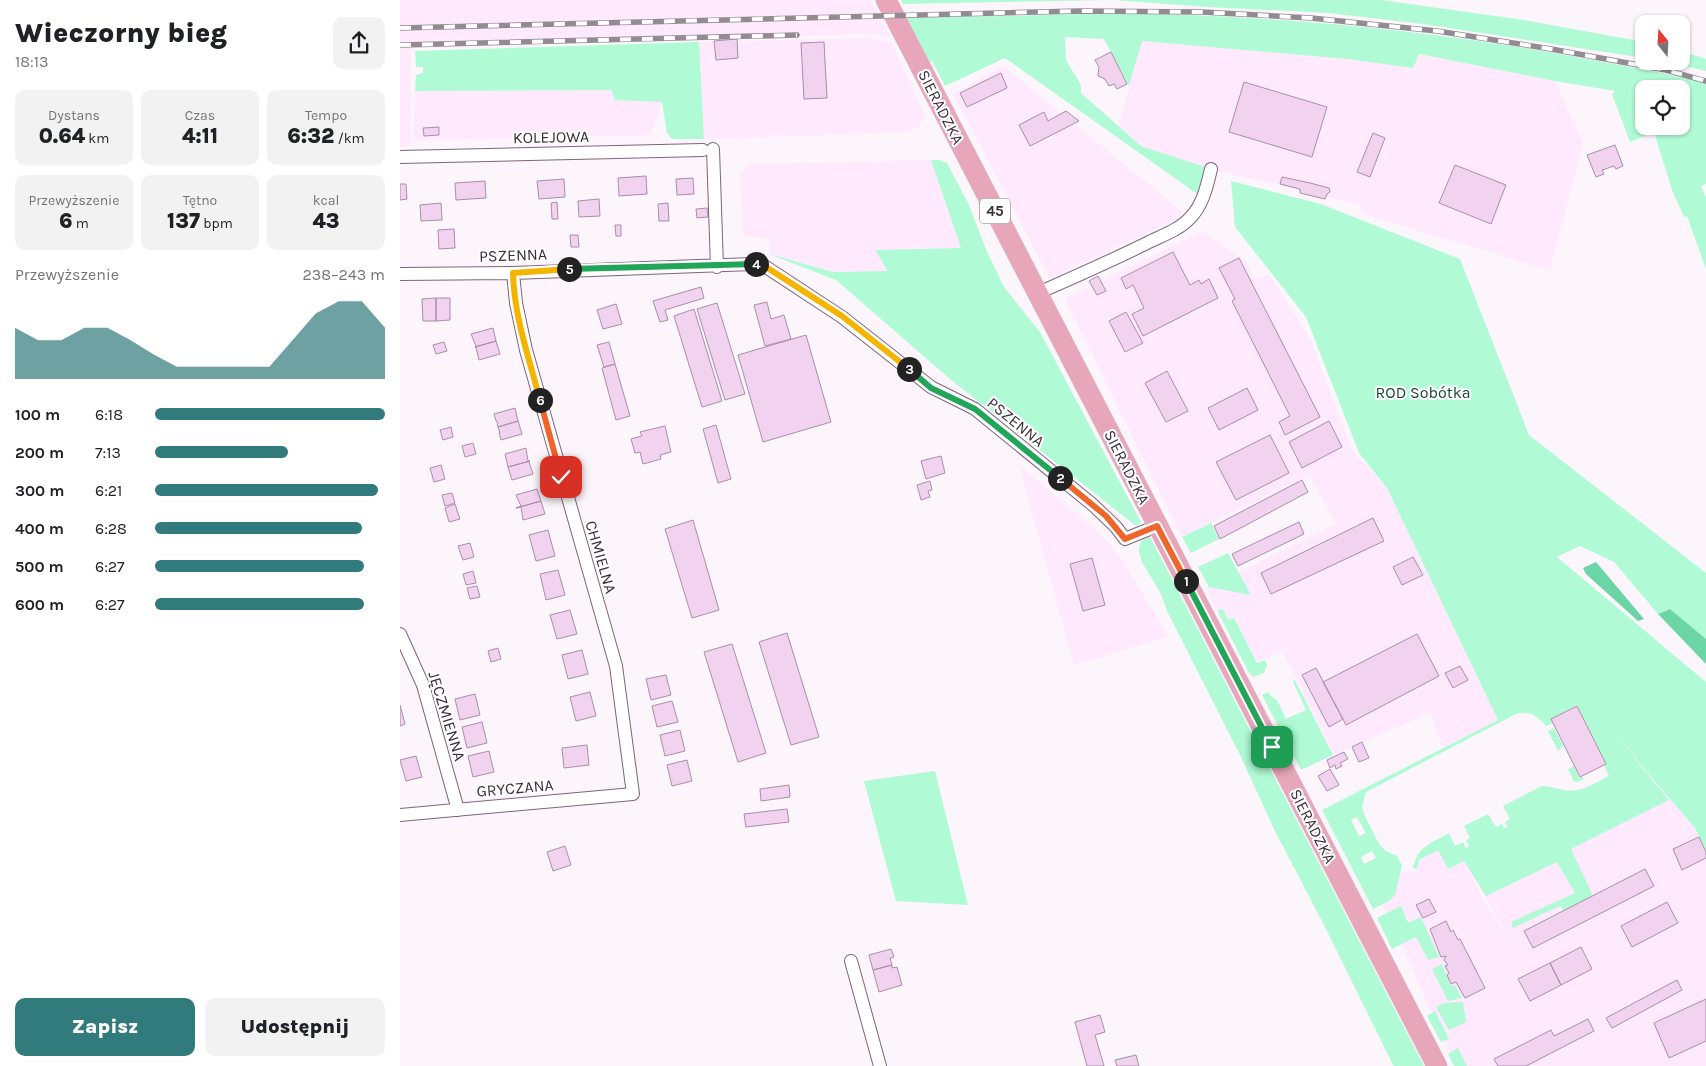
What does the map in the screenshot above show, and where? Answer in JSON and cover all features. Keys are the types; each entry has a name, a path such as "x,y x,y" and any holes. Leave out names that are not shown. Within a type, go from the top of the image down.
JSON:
{"main road":[{"name":"SIERADZKA","path":"886,0 1437,1066"}],"street":[{"name":"KOLEJOWA","path":"400,157 708,149 717,266"},
{"path":"1038,293 1127,253 1172,231 1187,221 1203,198 1212,169"},
{"name":"PSZENNA","path":"400,274 513,273 763,265 815,298 897,359 931,388 975,409 1093,505 1111,521 1125,539 1157,526"},
{"name":"CHMIELNA","path":"513,273 516,303 526,350 616,666 633,794"},
{"name":"JĘCZMIENNA","path":"400,634 423,685 458,810"},
{"name":"GRYCZANA","path":"400,815 633,794"},
{"path":"851,961 880,1066"}],"shaded area":[{"path":"400,0 870,0 890,36 869,34 707,38 411,48 411,146 400,147"},
{"path":"870,38 892,43 925,116 919,126 908,132 704,139 699,42"},
{"path":"1142,41 1347,59 1413,68 1419,54 1555,81 1583,142 1550,270 1360,213 1362,205 1211,169 1141,146 1119,125"},
{"path":"1003,66 1184,213 1179,218 1050,278 953,94"},
{"path":"611,90 615,100 662,102 651,135 413,140 415,91"},
{"path":"931,160 961,248 875,250 889,271 833,272 769,254 771,239 743,236 740,173 748,164"},
{"path":"1202,231 1246,261 1254,279 1270,275 1310,339 1352,450 1387,488 1498,720 1443,748 1430,713 1334,755 1282,651 1246,666 1206,588 1336,524 1309,475 1182,537 1065,299"},
{"path":"1019,465 1082,518 1108,543 1125,564 1168,637 1074,665"},
{"path":"1644,769 1695,828 1706,852 1706,1066 1456,1066 1374,884 1396,872 1416,872 1419,860 1438,850 1448,868","holes":["1470,871 1518,953 1483,899"]}],"green space":[{"path":"901,0 1113,0 903,4"},
{"path":"1114,0 1381,0 1524,20 1635,40 1635,57 1423,24 1328,13"},
{"path":"1079,13 1142,14 1266,19 1329,24 1453,37 1514,46 1635,68 1635,70 1674,75 1706,83 1706,184 1701,186 1706,198 1706,269 1687,216 1684,217 1672,190 1655,135 1690,135 1690,80 1635,80 1635,135 1647,135 1630,142 1612,94 1615,91 1419,54 1413,68 1347,59 1142,41 1129,86 1104,39 1065,37 1066,60 1081,85 1081,93 1141,146 1211,169 1203,198 1005,58 945,86 932,61 928,63 905,17 1017,16"},
{"path":"699,42 704,139 672,139 667,133 662,102 615,100 611,90 415,91 416,75 423,73 423,67 416,67 415,51"},
{"path":"1690,54 1706,59 1706,71 1690,67"},
{"path":"931,160 947,163 969,205 985,247 1004,287 1040,332 1141,522 1140,524 1136,526 950,379 836,280 769,254 833,272 888,271 875,250 961,248"},
{"name":"ROD Sobótka","path":"1231,181 1321,204 1460,259 1529,435 1706,573 1706,639 1670,609 1658,614 1614,562 1580,546 1557,557 1706,682 1706,851 1695,828 1644,769 1614,728 1643,769 1669,800 1571,849 1593,896 1564,911 1560,906 1513,928 1511,922 1575,893 1557,862 1486,896 1464,861 1448,869 1438,850 1419,860 1417,869 1413,868 1421,850 1449,833 1455,846 1463,842 1466,848 1469,846 1466,840 1470,838 1464,826 1488,814 1496,827 1502,824 1504,828 1508,827 1505,822 1510,819 1503,806 1542,786 1571,791 1588,787 1609,776 1604,765 1606,764 1577,705 1551,719 1553,723 1546,726 1533,715 1521,713 1366,792 1362,806 1364,814 1379,844 1386,851 1397,856 1402,865 1395,895 1389,901 1373,909 1322,810 1498,720 1387,488 1359,453 1306,317 1235,227","holes":["1357,817 1366,833 1359,836 1351,820","1372,851 1376,858 1364,864 1361,857"]},
{"path":"1211,523 1219,539 1191,553 1182,537"},
{"path":"1150,537 1424,1066 1394,1066 1392,1063 1275,831 1240,755 1167,611 1161,594 1142,562 1139,547 1142,540"},
{"path":"1228,553 1251,595 1209,587 1198,567"},
{"path":"1596,562 1644,619 1638,621 1586,574 1583,568"},
{"path":"1220,609 1223,609 1228,620 1234,618 1257,663 1265,660 1267,665 1264,673 1253,677 1248,671 1218,612"},
{"path":"1670,609 1706,639 1706,664 1658,614"},
{"path":"1295,680 1333,755 1301,770 1262,695 1268,692 1277,700 1286,719 1306,710 1294,684 1293,681"},
{"path":"1554,728 1563,746 1558,751 1548,731"},
{"path":"1574,766 1579,778 1583,777 1584,779 1574,782 1568,769"},
{"path":"935,771 968,905 896,901 864,781"},
{"path":"1401,906 1408,923 1421,917 1439,957 1428,960 1416,937 1392,949 1377,918"},
{"path":"1442,964 1451,986 1455,985 1462,998 1448,1001 1432,969"},
{"path":"1463,1002 1466,1022 1449,1030 1436,1007 1444,1003"},
{"path":"1435,1011 1449,1039 1441,1042 1427,1016"},
{"path":"1458,1048 1467,1066 1454,1066 1448,1054"}],"building":[{"path":"737,39 738,58 716,60 714,41"},
{"path":"824,42 827,98 804,99 801,43"},
{"path":"1111,52 1127,84 1117,89 1114,84 1109,86 1105,79 1098,76 1099,67 1095,60"},
{"path":"1001,73 1007,88 967,107 960,93"},
{"path":"1244,82 1327,107 1312,157 1229,132"},
{"path":"1066,111 1079,121 1030,146 1019,125 1044,112 1048,121"},
{"path":"439,127 439,135 424,136 423,128"},
{"path":"1373,133 1385,138 1370,177 1357,172"},
{"path":"1615,145 1623,166 1616,169 1614,166 1602,170 1604,174 1596,177 1587,155"},
{"path":"1455,165 1506,185 1491,224 1439,203"},
{"path":"646,176 647,194 619,196 618,178"},
{"path":"1282,177 1329,188 1330,192 1325,199 1300,193 1300,189 1280,184"},
{"path":"693,178 694,194 677,195 676,179"},
{"path":"564,179 565,197 539,199 537,181"},
{"path":"485,181 486,198 456,200 455,183"},
{"path":"400,184 406,184 407,199 400,200"},
{"path":"599,199 600,216 579,217 578,201"},
{"path":"557,202 558,219 552,219 551,203"},
{"path":"441,203 442,220 421,221 420,205"},
{"path":"668,203 669,221 659,221 658,204"},
{"path":"707,208 708,217 697,218 696,209"},
{"path":"615,225 621,225 621,236 616,236"},
{"path":"454,229 455,248 439,249 438,230"},
{"path":"570,235 578,235 579,247 571,247"},
{"path":"1173,252 1190,285 1199,280 1201,284 1209,279 1218,298 1143,336 1132,314 1144,308 1133,285 1126,289 1121,278"},
{"path":"1239,258 1320,417 1285,435 1279,422 1290,416 1232,301 1235,299 1219,268"},
{"path":"1098,276 1106,291 1097,295 1089,281"},
{"path":"701,287 704,298 665,310 668,320 660,322 653,301"},
{"path":"436,298 436,321 423,321 422,299"},
{"path":"436,298 450,298 450,320 436,321"},
{"path":"767,302 771,319 784,315 791,339 765,346 754,305"},
{"path":"717,303 745,394 725,400 697,309"},
{"path":"616,304 622,324 603,329 597,310"},
{"path":"694,309 722,401 702,407 674,316"},
{"path":"1126,312 1143,343 1125,352 1109,321"},
{"path":"493,328 496,341 475,347 471,334"},
{"path":"806,335 831,422 763,442 738,355"},
{"path":"496,341 500,354 479,360 475,347"},
{"path":"444,342 447,351 436,354 433,345"},
{"path":"609,342 615,364 604,367 597,345"},
{"path":"615,364 630,416 616,420 602,368"},
{"path":"1167,371 1188,411 1166,422 1145,383"},
{"path":"1247,388 1258,410 1219,430 1208,408"},
{"path":"515,408 518,421 498,427 494,414"},
{"path":"518,421 522,434 501,440 498,427"},
{"path":"1329,421 1342,447 1302,468 1289,442"},
{"path":"716,425 731,479 718,483 703,429"},
{"path":"665,426 671,452 660,455 661,459 643,464 640,452 635,453 631,439 642,436 640,432"},
{"path":"451,427 453,437 443,440 440,430"},
{"path":"1270,435 1289,473 1236,500 1216,462"},
{"path":"473,443 476,454 465,457 462,446"},
{"path":"526,448 528,461 530,461 508,467 505,454"},
{"path":"941,456 945,473 926,479 921,461"},
{"path":"530,461 533,474 512,480 508,467"},
{"path":"441,465 445,479 434,482 430,468"},
{"path":"1302,480 1308,492 1220,539 1214,526"},
{"path":"930,481 932,490 928,491 930,497 921,500 917,485"},
{"path":"537,489 541,501 516,508 521,506 516,495"},
{"path":"452,493 455,503 445,506 442,495"},
{"path":"541,501 545,514 523,520 521,507 516,508"},
{"path":"455,504 460,519 449,522 445,508"},
{"path":"1373,518 1384,541 1271,594 1261,573"},
{"path":"693,520 719,610 692,618 665,529"},
{"path":"1299,522 1304,534 1238,566 1232,554"},
{"path":"548,530 555,556 536,561 529,535"},
{"path":"470,543 474,557 463,560 458,546"},
{"path":"1413,557 1423,575 1402,585 1393,567"},
{"path":"1092,558 1105,605 1083,611 1070,564"},
{"path":"558,570 565,595 546,600 540,574"},
{"path":"473,571 476,583 466,585 463,574"},
{"path":"477,586 480,597 470,599 467,588"},
{"path":"570,610 577,634 557,639 550,615"},
{"path":"787,633 819,737 791,745 759,642"},
{"path":"1417,634 1439,676 1346,725 1323,682"},
{"path":"732,644 766,753 738,762 704,652"},
{"path":"498,648 501,659 491,662 488,651"},
{"path":"582,650 588,674 568,679 562,655"},
{"path":"1460,666 1468,680 1453,688 1445,673"},
{"path":"1316,668 1343,719 1329,727 1302,675"},
{"path":"666,675 671,695 651,700 646,679"},
{"path":"590,692 596,716 576,721 570,697"},
{"path":"475,694 480,715 460,720 455,699"},
{"path":"672,701 678,722 657,727 652,706"},
{"path":"400,705 405,724 400,726"},
{"path":"1577,706 1606,764 1580,777 1551,719"},
{"path":"482,722 487,743 467,748 462,727"},
{"path":"680,730 685,751 665,756 660,735"},
{"path":"1362,742 1369,758 1359,762 1352,747"},
{"path":"587,745 589,765 564,768 562,748"},
{"path":"489,751 494,772 473,777 468,756"},
{"path":"1344,752 1348,759 1340,763 1342,766 1336,769 1335,765 1330,768 1327,760"},
{"path":"416,756 422,777 406,781 400,760"},
{"path":"687,760 692,781 672,786 667,765"},
{"path":"1330,769 1339,785 1327,791 1318,776"},
{"path":"789,785 790,797 761,801 760,789"},
{"path":"787,809 789,822 746,827 744,814"},
{"path":"1699,837 1706,852 1706,858 1682,870 1673,849"},
{"path":"565,846 571,865 553,871 547,852"},
{"path":"1645,869 1654,886 1533,948 1524,931"},
{"path":"1429,899 1436,912 1423,918 1416,905"},
{"path":"1667,902 1678,923 1632,947 1621,926"},
{"path":"1446,921 1451,932 1453,930 1458,940 1460,939 1485,988 1465,998 1456,982 1451,984 1447,975 1449,973 1445,966 1448,965 1444,960 1446,956 1441,957 1430,929"},
{"path":"1581,947 1592,969 1561,985 1550,963"},
{"path":"891,949 894,957 890,958 892,965 873,970 869,955"},
{"path":"1550,963 1561,985 1530,1001 1518,979"},
{"path":"892,965 892,968 897,967 902,985 879,992 873,970"},
{"path":"1677,980 1682,990 1612,1028 1606,1018"},
{"path":"1706,999 1706,1041 1669,1058 1654,1023"},
{"path":"1100,1015 1105,1032 1095,1035 1104,1066 1087,1066 1075,1022"},
{"path":"1588,1019 1594,1031 1526,1066 1498,1066 1494,1059 1551,1030 1554,1036"},
{"path":"1136,1055 1139,1066 1117,1066 1115,1060"}],"railway":[{"path":"400,28 1079,11 1202,12 1311,18 1437,31 1666,70 1706,81"},
{"path":"400,45 797,35"}],"route":[{"path":"561,477 518,317 513,273 763,265 842,316 905,365 931,388 975,409 1106,516 1125,539 1157,526 1272,747"}]}
